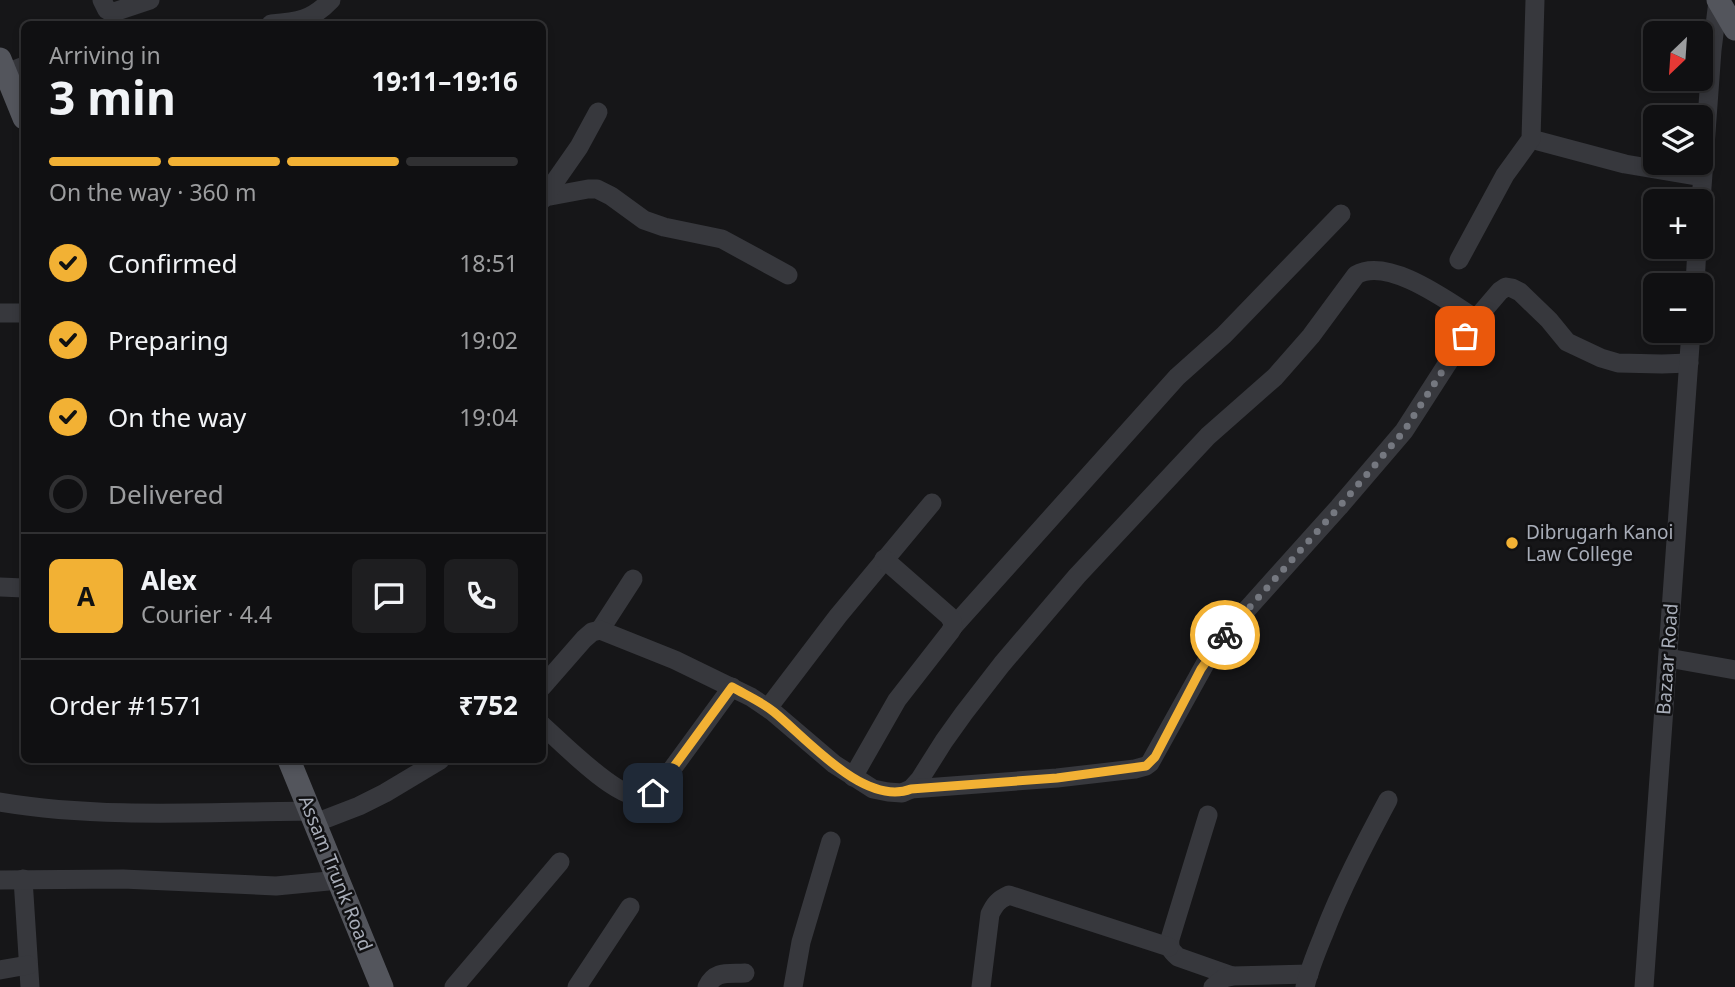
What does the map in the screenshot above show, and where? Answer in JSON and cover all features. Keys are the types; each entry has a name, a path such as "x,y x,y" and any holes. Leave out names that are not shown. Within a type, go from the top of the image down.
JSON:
{"main road":[{"path":"1718,1 1735,29"},
{"path":"10,66 21,107"},
{"name":"Assam Trunk Road","path":"290,763 382,987"}],"street":[{"path":"102,0 107,10 114,12 150,0"},
{"path":"1459,260 1505,175 1531,139 1535,0"},
{"path":"1702,189 1718,1"},
{"path":"308,21 325,2"},
{"path":"546,196 579,147 598,112"},
{"path":"1531,139 1625,164 1702,177"},
{"path":"546,199 597,189 644,220 722,239 788,275"},
{"path":"853,777 897,700 953,628 1177,377 1224,335 1342,214"},
{"path":"911,789 964,713 1077,576 1208,436 1275,377 1311,336 1356,275 1370,269 1407,277 1476,319"},
{"path":"546,682 592,632 600,630 615,634 732,687 768,708 853,777 873,789 888,792 902,793 911,789 1057,778 1146,766 1210,655 1233,625 1404,431 1476,319 1500,290 1513,288 1520,292 1567,342 1601,358 1618,363 1689,363"},
{"path":"0,313 21,313"},
{"name":"Bazaar Road","path":"1644,987 1690,343"},
{"path":"768,708 884,559 932,503"},
{"path":"884,559 949,616 953,628"},
{"path":"600,630 633,579"},
{"path":"0,587 21,588"},
{"path":"1668,658 1735,670"},
{"path":"546,729 618,789 638,796 646,795 659,787 732,687"},
{"path":"0,802 65,811 315,824 386,793 435,763"},
{"path":"1208,815 1170,939 1172,952 1178,957 1232,976 1307,980 1338,896 1388,800"},
{"path":"793,987 801,942 831,841"},
{"path":"454,987 560,862"},
{"path":"23,878 30,987"},
{"path":"0,880 123,879 276,886 339,880"},
{"path":"981,987 990,915 999,899 1009,895 1170,947"},
{"path":"577,987 630,907"},
{"path":"0,971 28,965"},
{"path":"707,987 717,975 745,973"},
{"path":"1213,987 1224,978 1232,976"}],"way so far":[{"path":"1225,635 1404,431 1465,336"}],"place":[{"name":"Dibrugarh Kanoi Law College","path":"1512,543"}],"route":[{"path":"653,793 732,687 773,712 853,777 873,789 888,792 902,793 911,789 1057,778 1146,766 1155,757 1201,669 1225,635"}]}
